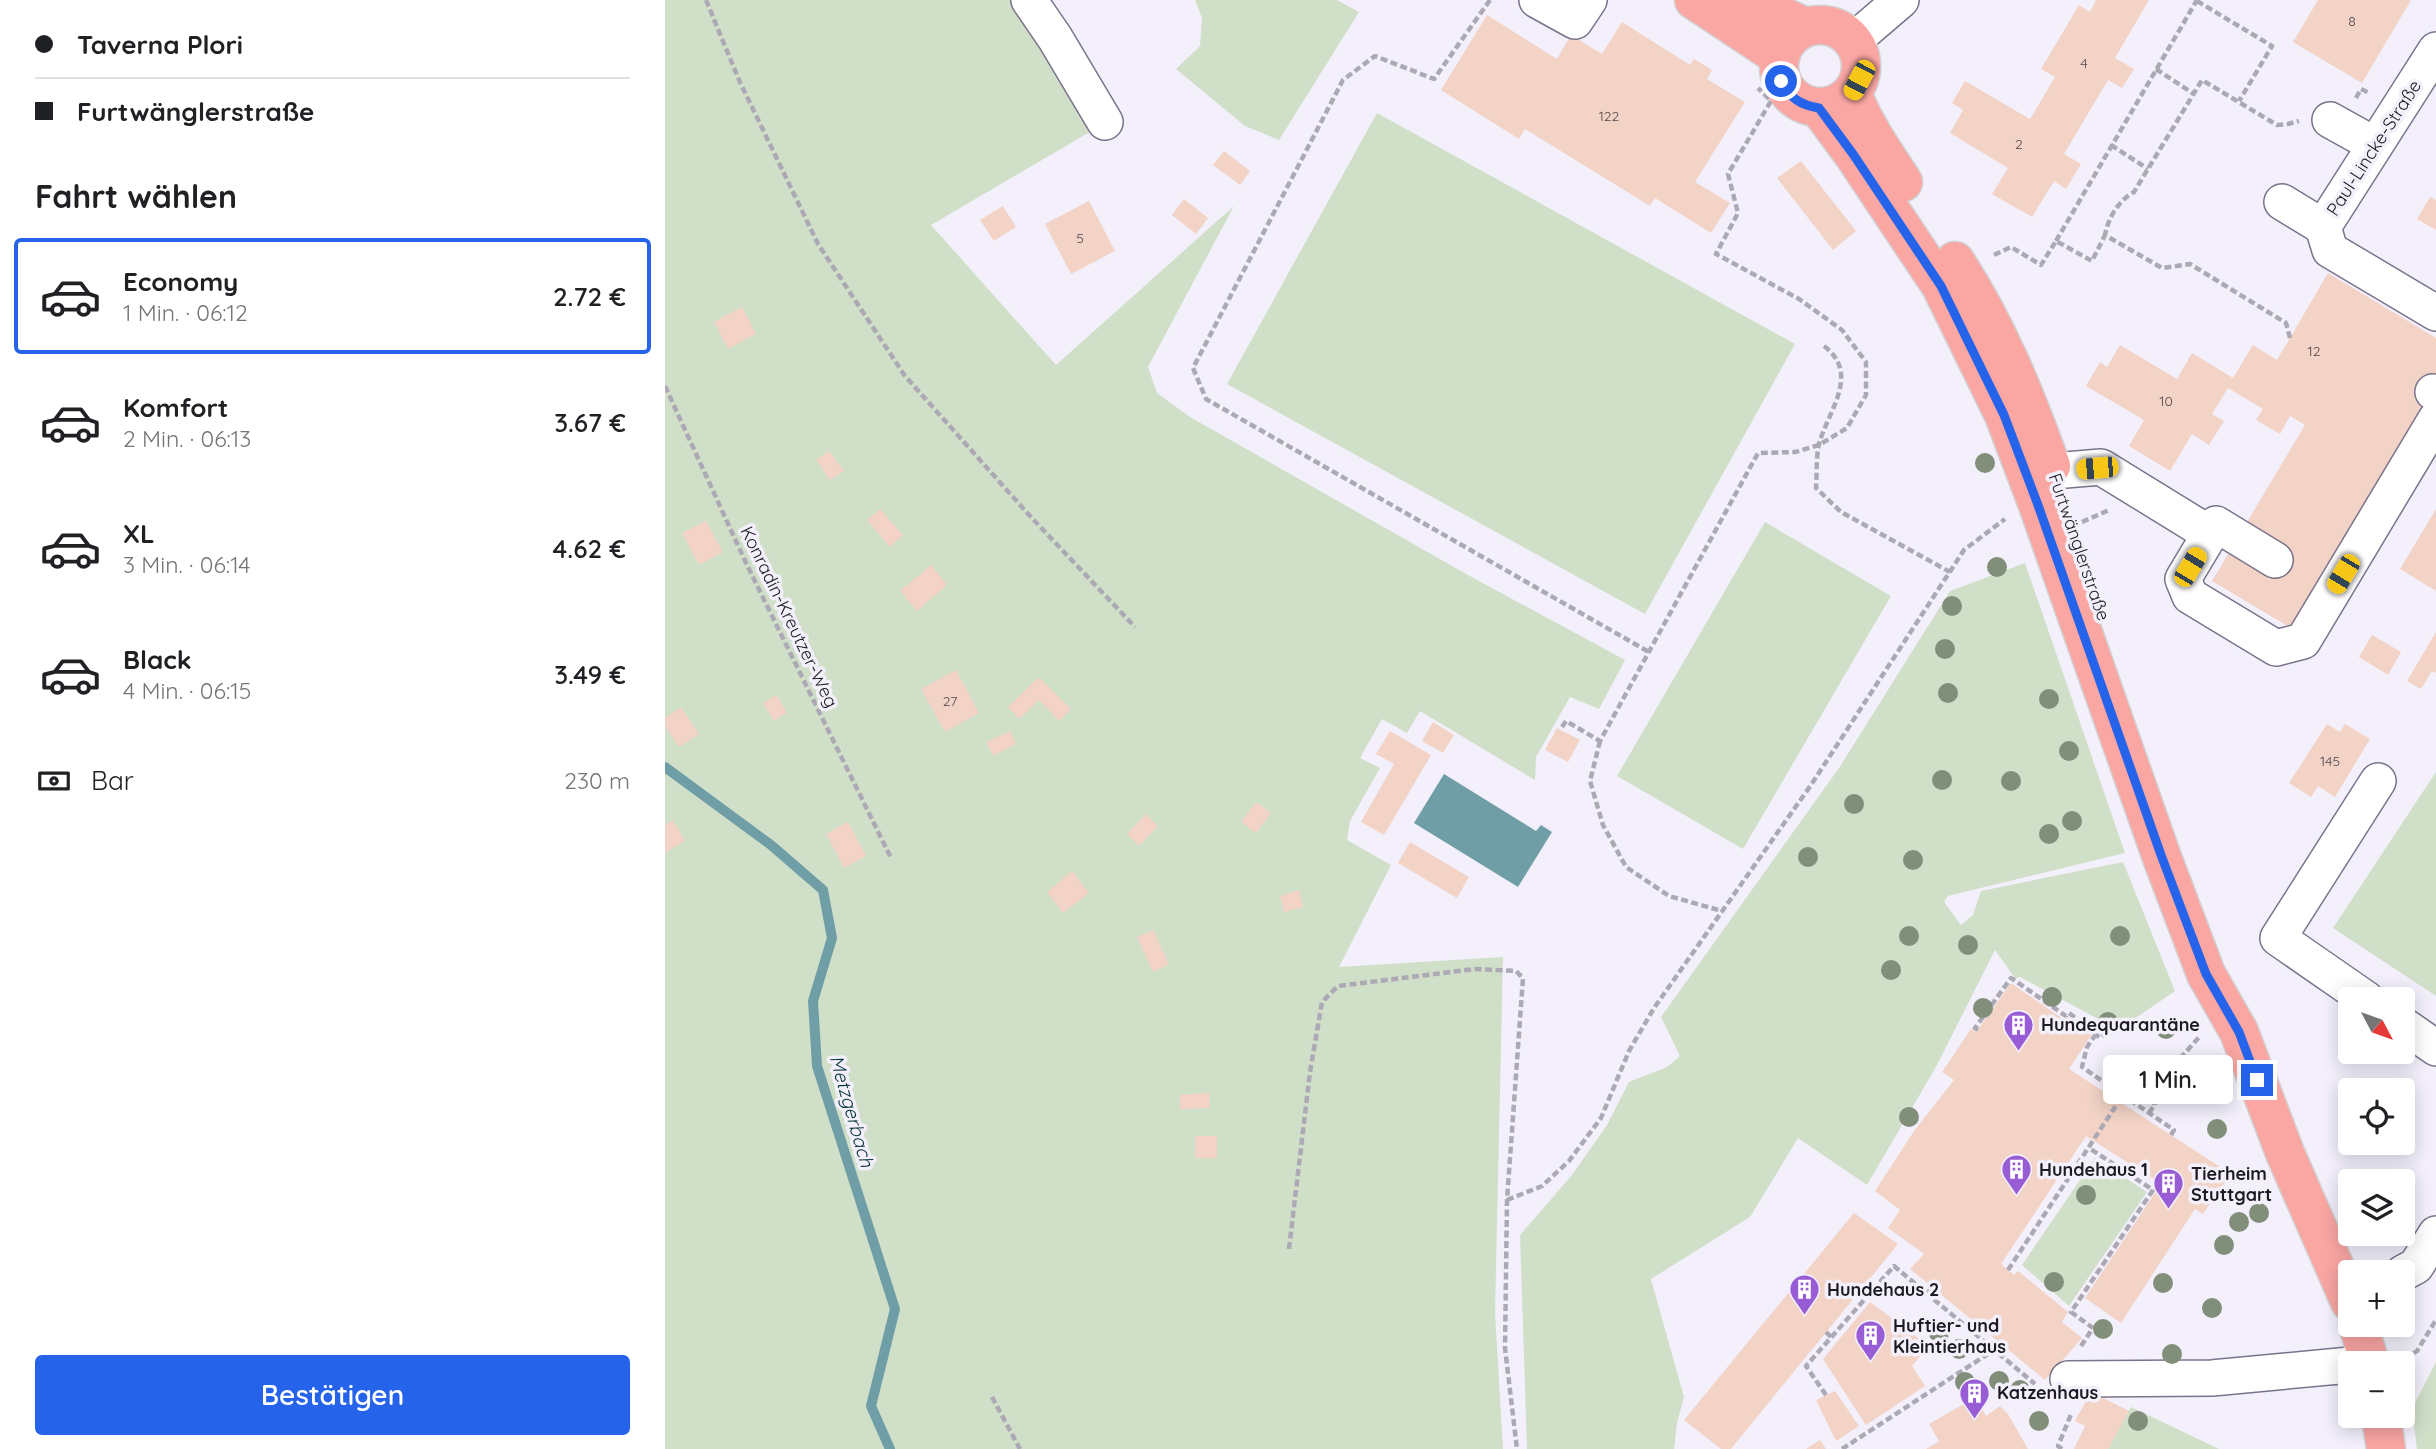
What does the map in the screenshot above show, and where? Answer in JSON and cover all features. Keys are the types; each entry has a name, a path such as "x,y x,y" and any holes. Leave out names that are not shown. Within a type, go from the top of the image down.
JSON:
{"main road":[{"path":"1694,0 1780,57"},
{"path":"1749,0 1805,27"},
{"path":"1818,25 1844,32 1860,53 1862,67 1859,80 1836,100 1807,106 1787,92 1781,81 1780,57 1785,44 1805,27 1818,25"},
{"name":"Furtwänglerstraße","path":"1836,100 1853,154 1941,286 2004,415 2045,488 2161,855 2202,962 2239,1032 2285,1153 2338,1274"},
{"name":"Furtwänglerstraße","path":"2045,488 2089,519 2226,966 2239,1032"},
{"path":"2383,1428 2386,1449"}],"street":[{"path":"1029,0 1105,122"},
{"path":"1537,0 1575,21 1589,0"},
{"path":"1853,41 1901,0"},
{"name":"Paul-Lincke-Straße","path":"2436,50 2323,227 2330,250 2436,313"},
{"path":"2317,119 2375,145"},
{"path":"2282,202 2323,227"},
{"path":"2275,560 2216,524 2183,579 2190,596 2276,648 2303,641 2435,402"},
{"path":"2045,488 2101,467 2210,534"},
{"path":"2348,987 2278,939 2378,781"},
{"path":"2415,1033 2436,1048"},
{"path":"2415,1267 2436,1234"},
{"path":"2068,1379 2212,1378 2338,1361"}],"path":[{"path":"706,0 739,80 818,244 905,376 1030,516 1135,627"},
{"path":"1490,0 1434,79 1375,56 1343,80 1193,368 1206,399 1649,652"},
{"path":"1996,254 2011,247 2041,265 2197,0 2272,47 2239,101"},
{"path":"2156,69 2194,93"},
{"path":"2056,241 2092,261 2122,198 2134,192 2202,80 2277,125 2317,119"},
{"path":"1722,911 1669,896 1626,867 1603,824 1590,781 1600,741 1758,453 1795,452 1819,445 1847,428 1866,395 1866,362 1842,330 1809,307 1716,254 1738,213 1728,174 1761,118"},
{"path":"2111,145 2148,169"},
{"path":"2105,235 2162,268 2190,264 2286,323 2290,338"},
{"path":"1823,346 1834,354 1842,376 1837,402 1819,445 1816,488 1841,512 1950,572"},
{"name":"Konradin-Kreutzer-Weg","path":"665,386 746,563 891,858"},
{"path":"1507,1200 1542,1186 1570,1161 1601,1118 1629,1051 1654,1008 1811,785 1964,550 2045,488"},
{"path":"1562,727 1566,720 1600,741"},
{"path":"1289,1249 1310,1072 1322,1002 1338,986 1462,970 1516,971 1523,978 1507,1200 1505,1348 1517,1449"},
{"path":"1977,1030 1975,1028 2011,978 2066,1016 2069,1013 2100,1038 2106,1033 2109,1037"},
{"path":"2096,1034 2087,1047 2082,1067 2174,1130 2171,1135"},
{"path":"2149,1112 2155,1104 2146,1097 2201,1035"},
{"path":"2008,1270 2123,1095"},
{"path":"1826,1395 1806,1366 1894,1266 2045,1393 2068,1379 2084,1340 2093,1328 2071,1312 2153,1190 2089,1148"},
{"path":"1927,1294 1932,1287"},
{"path":"2415,1351 2436,1320"},
{"path":"1826,1332 1831,1337"},
{"path":"1842,1449 1994,1350"},
{"path":"992,1397 1020,1449"},
{"path":"1894,1407 1896,1413"}],"green space":[{"path":"665,0 1013,0 1095,129 931,225 1056,365 1234,206 1148,367 1157,393 1190,417 1468,575 1625,660 1599,709 1570,697 1536,757 1535,780 1420,711 1407,733 1382,719 1360,758 1380,768 1350,821 1347,840 1391,865 1339,967 1503,957 1495,1313 1503,1449 665,1449"},
{"path":"1195,0 1337,0 1359,12 1279,140 1245,126 1176,69 1200,46 1202,18"},
{"path":"1377,113 1795,344 1645,614 1227,384"},
{"path":"1765,522 1891,596 1743,849 1617,776"},
{"path":"2025,563 2125,853 1948,896 1944,902 1961,925 1973,915 1981,891 2123,862 2175,991 2111,1035 2102,1021 2020,977 2015,978 1995,950 1937,1065 1867,1185 1798,1138 1750,1217 1651,1279 1684,1397 1674,1449 1527,1449 1520,1235 1572,1175 1607,1125 1629,1082 1667,1067 1680,1056 1661,1017 1839,768 1950,591"},
{"path":"2436,772 2436,996 2333,928"},
{"path":"2095,1158 2147,1192 2069,1306 2022,1265"},
{"path":"2436,1362 2436,1449 2417,1449 2415,1403"},
{"path":"2131,1407 2219,1449 2108,1449"}],"water":[{"path":"1444,774 1536,831 1541,825 1552,832 1518,887 1414,823"}],"building":[{"path":"2096,0 2149,0 2115,58 2134,69 2122,88 2108,80 2064,154 2081,164 2066,189 2054,181 2032,217 1992,194 2008,168 1950,133 1963,110 1952,103 1965,81 2030,119 2055,77 2041,69 2079,5 2090,12"},
{"path":"2318,0 2411,0 2362,83 2293,42"},
{"path":"1487,15 1557,59 1571,35 1602,54 1622,22 1690,65 1694,59 1712,70 1707,79 1745,102 1695,182 1730,203 1711,233 1655,198 1650,206 1525,129 1519,139 1441,90"},
{"path":"1224,151 1250,171 1240,185 1213,165"},
{"path":"1801,161 1856,231 1833,250 1777,178"},
{"path":"2430,197 2436,200 2436,230 2417,219"},
{"path":"1184,199 1208,218 1196,234 1172,215"},
{"path":"1089,201 1115,251 1071,274 1045,224"},
{"path":"1003,206 1016,227 994,241 980,220"},
{"path":"2328,273 2436,338 2436,387 2291,628 2212,581 2305,425 2290,416 2280,434 2256,420 2263,409 2228,388 2212,414 2224,421 2209,445 2192,434 2170,471 2129,446 2144,420 2086,386 2100,362 2107,367 2120,345 2177,379 2192,353 2233,378 2253,345 2277,360"},
{"path":"742,307 756,334 728,349 714,322"},
{"path":"829,451 844,471 830,480 816,460"},
{"path":"880,509 903,535 890,547 867,520"},
{"path":"2436,509 2436,591 2400,569"},
{"path":"706,521 723,552 699,565 682,533"},
{"path":"931,565 947,585 917,611 900,591"},
{"path":"2436,632 2436,673 2432,671 2421,689 2407,681"},
{"path":"2372,635 2401,652 2388,675 2359,657"},
{"path":"956,670 979,713 945,732 921,689"},
{"path":"1039,677 1071,709 1059,721 1039,700 1019,719 1008,707"},
{"path":"776,695 787,712 774,721 763,703"},
{"path":"681,707 699,734 679,747 665,726 665,718"},
{"path":"1433,722 1454,735 1443,753 1422,741"},
{"path":"2327,724 2340,732 2345,724 2370,739 2335,797 2318,786 2311,797 2289,783"},
{"path":"1557,728 1580,740 1568,762 1545,750"},
{"path":"1010,731 1016,744 993,756 986,742"},
{"path":"1390,731 1431,755 1384,835 1361,822 1394,764 1376,754"},
{"path":"1256,802 1271,813 1256,833 1241,822"},
{"path":"1146,814 1158,826 1139,846 1127,834"},
{"path":"673,820 685,841 665,853 665,825"},
{"path":"848,822 866,856 844,868 826,834"},
{"path":"1410,842 1469,877 1457,898 1398,863"},
{"path":"1072,871 1089,893 1063,913 1047,892"},
{"path":"1299,890 1303,907 1284,912 1280,896"},
{"path":"1153,930 1169,964 1153,972 1137,937"},
{"path":"2011,983 2066,1021 2069,1017 2092,1034 2069,1069 2231,1174 2203,1214 2195,1209 2121,1323 2085,1298 2161,1184 2086,1136 2001,1264 2014,1275 2018,1271 2068,1312 2062,1322 2082,1338 2045,1380 1910,1269 1924,1254 1888,1228 1900,1210 1875,1191 1914,1131 1954,1080 1942,1072 1971,1029 1976,1032"},
{"path":"1209,1093 1210,1108 1180,1109 1180,1095"},
{"path":"1195,1136 1217,1136 1217,1158 1195,1158"},
{"name":"Hundehaus 2","path":"1854,1213 1898,1244 1731,1449 1721,1449 1684,1420"},
{"name":"Huftier- und Kleintierhaus","path":"1870,1302 1929,1346 1912,1366 1925,1386 1866,1425 1823,1359"},
{"path":"1835,1391 1859,1426 1836,1441 1816,1400"},
{"path":"2091,1392 2129,1411 2108,1449 2074,1449 2085,1426 2075,1421"},
{"name":"Katzenhaus","path":"1976,1397 1986,1416 2000,1406 2008,1414 2028,1449 1926,1449 1939,1441 1929,1424"},
{"path":"1820,1440 1826,1449 1806,1449"}],"waterway":[{"name":"Metzgerbach","path":"665,767 771,845 823,890 832,938 813,1001 817,1066 895,1309 871,1406 890,1449"}],"place":[{"name":"Hundequarantäne","path":"2018,1052"},
{"name":"Hundehaus 1","path":"2016,1197"},
{"name":"Tierheim Stuttgart","path":"2168,1211"},
{"name":"Hundehaus 2","path":"1804,1317"},
{"name":"Huftier- und Kleintierhaus","path":"1870,1363"},
{"name":"Katzenhaus","path":"1974,1420"}],"route":[{"path":"1781,81 1787,92 1796,100 1819,108 1853,154 1941,286 1975,351 2004,415 2038,505 2161,855 2206,974 2239,1032 2257,1080"}]}
